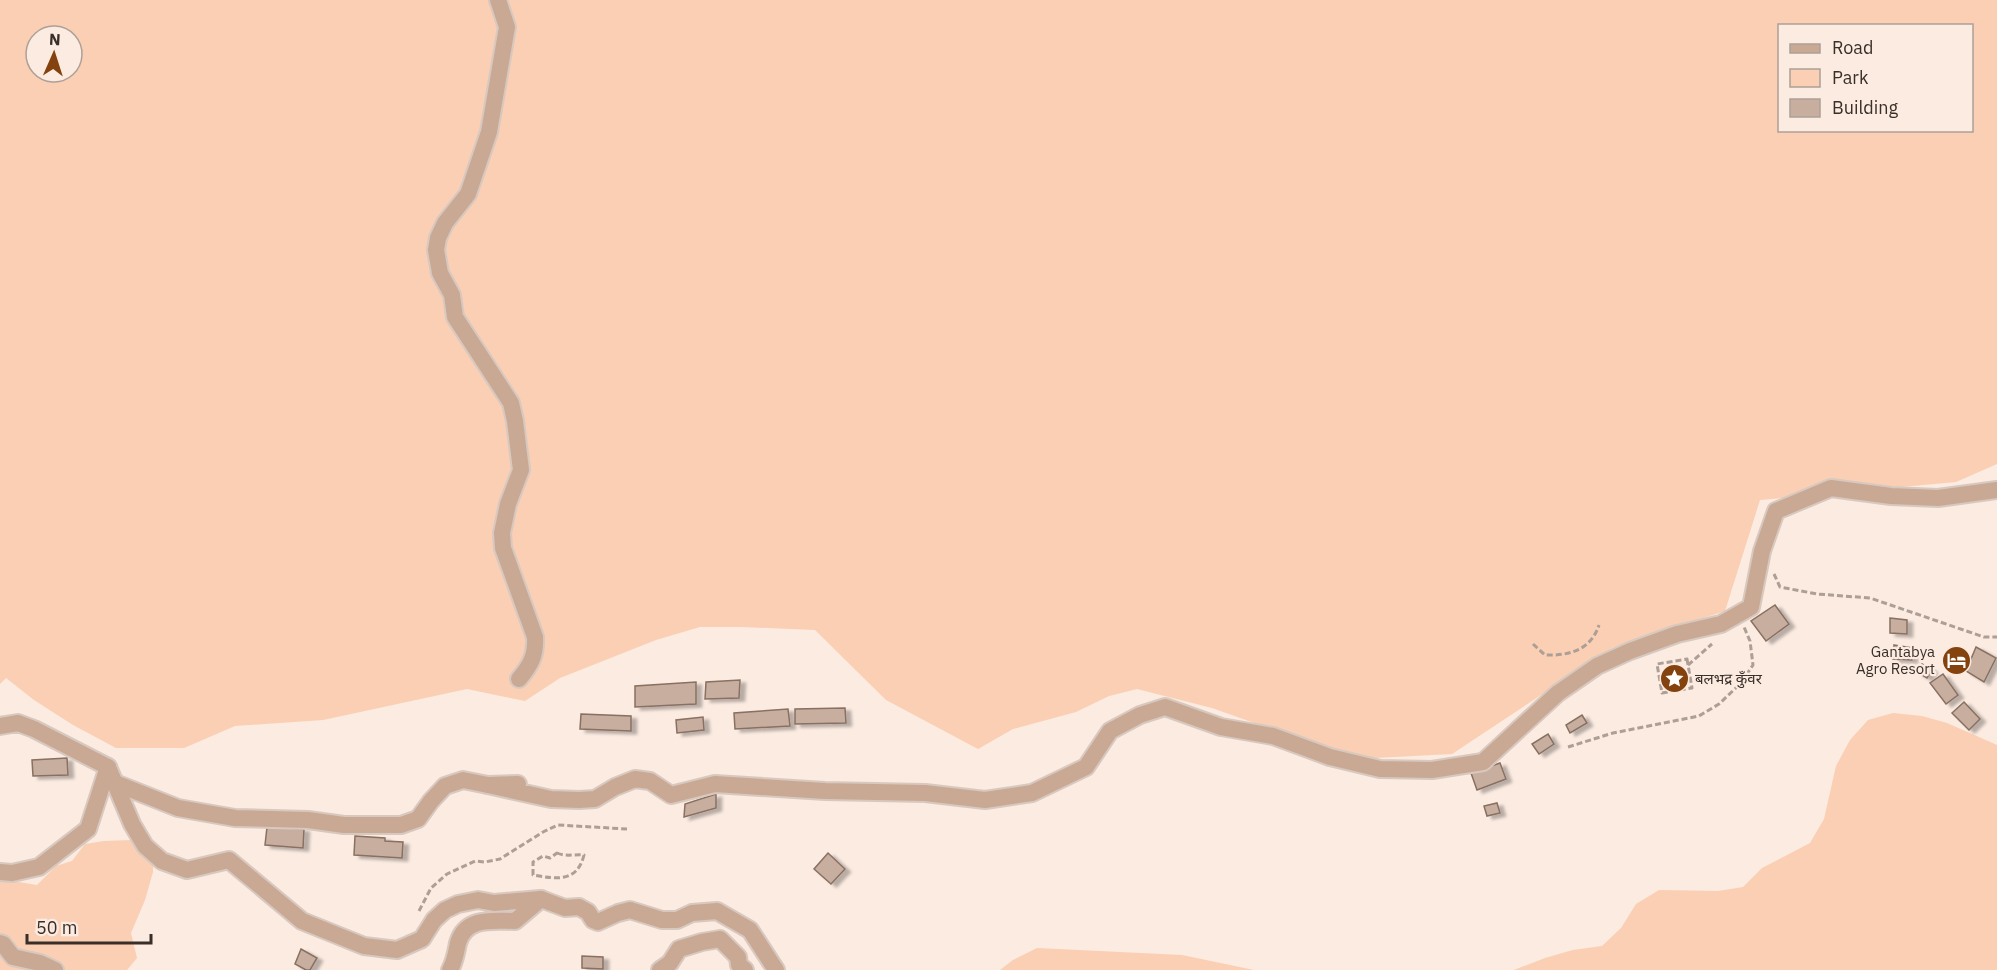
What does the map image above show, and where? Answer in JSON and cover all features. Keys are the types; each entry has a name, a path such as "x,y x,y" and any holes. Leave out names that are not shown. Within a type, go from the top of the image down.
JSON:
{"street":[{"path":"498,0 507,27 489,132 468,194 445,223 438,238 436,250 440,273 452,295 455,316 511,403 515,421 521,470 507,504 502,533 503,548 535,637 536,651 519,679"},
{"path":"115,783 178,808 235,818 308,819 345,825 401,825 418,819 445,786 463,780 551,799 595,799 635,779 650,780 672,795 715,784 825,791 925,793 985,800 1032,793 1086,767 1110,731 1140,715 1165,708 1221,727 1273,736 1330,757 1380,769 1432,770 1483,762 1558,693 1597,666 1677,634 1721,624 1751,608 1762,551 1776,511 1831,488 1891,496 1938,498 1997,490"},
{"path":"0,726 18,723 34,729 108,767 132,824 145,846 162,861 187,870 229,860 303,921 364,946 397,950 422,939 434,920 445,910 458,904 478,900 495,903 541,899 565,908 579,907 598,922 630,910 662,920 677,920 692,913 717,910 750,930 776,970"},
{"path":"0,872 12,873 39,867 88,829 108,767"},
{"path":"488,785 518,784"},
{"path":"450,970 456,959 459,940 468,928 484,920 515,921 541,899"},
{"path":"660,970 670,963 679,949 720,939 738,957 739,965 745,970"},
{"path":"0,943 13,957 40,963 55,970"}],"path":[{"path":"1762,551 1780,587 1817,594 1870,598 1984,637 1997,637"},
{"path":"1568,747 1613,733 1699,716 1719,704 1741,683 1753,665 1750,641 1738,615"},
{"path":"1688,665 1721,632 1721,624"},
{"path":"1533,644 1545,655 1568,653 1589,644 1599,626"},
{"path":"1687,658 1688,665 1692,688 1662,693 1657,664 1687,658"},
{"path":"422,939 423,928 418,912 431,888 447,874 475,861 500,859 558,825 627,829"},
{"path":"557,853 564,856 584,855 581,866 576,871 557,879 533,875 533,862 543,856 550,858 557,853"}],"green space":[{"path":"0,0 1997,0 1997,464 1956,482 1760,500 1725,611 1612,648 1452,754 1356,759 1212,708 1137,689 1109,696 1076,712 1013,729 978,749 886,700 815,630 741,627 700,627 656,640 560,678 525,701 467,689 323,720 235,726 184,748 116,748 73,725 34,700 6,678 0,684"},
{"path":"1893,713 1922,716 1947,723 1997,745 1997,970 1514,970 1573,950 1602,946 1621,928 1636,904 1659,890 1718,891 1743,887 1762,868 1810,843 1824,819 1836,766 1850,740 1868,720"},
{"path":"132,840 153,852 153,872 145,900 131,933 137,958 127,970 0,970 0,879 37,885 56,866 72,861 85,844"},
{"path":"1037,948 1182,955 1254,970 1000,970 1013,960"}],"building":[{"path":"1775,605 1789,624 1766,641 1751,621"},
{"path":"1890,618 1907,620 1907,634 1890,633"},
{"path":"1894,645 1912,648 1912,660 1893,659"},
{"path":"1976,647 1996,658 1984,682 1966,671"},
{"path":"1922,664 1932,670 1927,678 1917,672"},
{"path":"1943,674 1958,695 1946,704 1930,683"},
{"path":"740,680 739,698 705,699 706,682"},
{"path":"696,682 696,704 635,707 635,686"},
{"path":"1964,702 1980,719 1969,730 1952,713"},
{"path":"845,708 846,723 795,724 795,709"},
{"path":"788,709 790,726 735,729 734,713"},
{"path":"581,714 631,716 631,731 580,729"},
{"path":"1582,715 1587,723 1570,733 1566,725"},
{"path":"703,717 704,730 677,733 676,720"},
{"path":"1548,734 1554,744 1539,754 1532,744"},
{"path":"67,758 68,775 33,776 32,760"},
{"path":"1500,763 1506,779 1477,790 1471,773"},
{"path":"716,794 716,808 684,817 685,804"},
{"path":"1497,803 1500,813 1487,816 1484,806"},
{"path":"267,827 304,829 303,848 265,845"},
{"path":"355,836 403,842 402,858 354,855"},
{"path":"828,853 845,869 831,884 814,869"},
{"path":"301,949 317,958 310,970 295,964"},
{"path":"582,956 603,957 603,969 582,968"}],"place":[{"name":"Gantabya Agro Resort","path":"1956,661"},
{"name":"बलभद्र कुँवर","path":"1674,679"}]}
